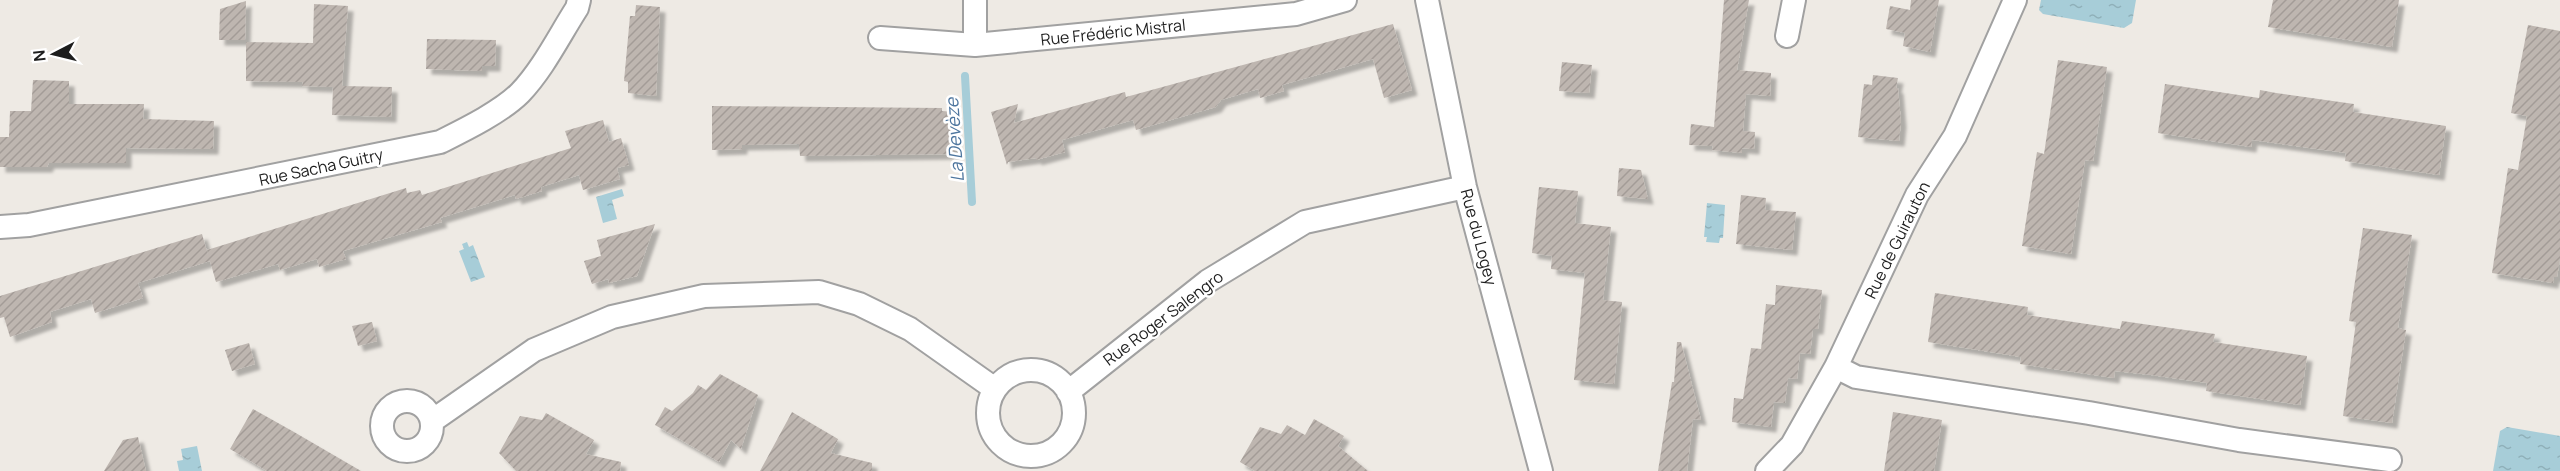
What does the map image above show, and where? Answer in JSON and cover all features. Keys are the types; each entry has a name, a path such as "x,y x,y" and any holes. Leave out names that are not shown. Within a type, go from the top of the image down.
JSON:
{"street":[{"name":"Rue Sacha Guitry","path":"0,227 29,225 440,142 474,124 519,94 547,56 577,8 579,0"},
{"path":"975,0 975,45"},
{"name":"Rue Frédéric Mistral","path":"880,38 975,45 1296,14 1345,0"},
{"name":"Rue du Logey","path":"1426,0 1465,187 1541,471"},
{"path":"1787,36 1794,0"},
{"name":"Rue de Guirauton","path":"1767,471 1792,445 1836,367 1917,195 1955,136 2015,0"},
{"name":"Rue Roger Salengro","path":"1068,392 1208,281 1305,222 1465,187"},
{"path":"432,421 534,350 612,317 704,296 819,292 859,304 910,329 995,389"},
{"path":"1836,367 1856,377 2089,413 2239,440 2390,460"},
{"path":"1032,370 1047,373 1059,381 1068,392 1074,412 1072,425 1058,447 1047,453 1014,462 992,432 988,418 989,403 995,389 1012,376 1032,370"}],"water":[{"path":"2041,0 2136,0 2132,23 2124,28 2043,14 2039,10"},
{"path":"622,189 624,196 612,200 617,219 603,223 596,197"},
{"path":"1707,203 1725,205 1723,238 1720,238 1719,243 1706,242 1707,237 1704,237"},
{"path":"467,242 469,247 473,245 485,277 471,282 459,251 464,249 462,244"},
{"path":"2507,427 2560,436 2560,471 2493,471 2500,431"},
{"path":"197,446 202,471 179,471 177,461 183,460 181,449"}],"building":[{"path":"1724,0 1749,0 1737,70 1771,73 1770,96 1746,94 1743,131 1755,132 1754,149 1742,148 1742,153 1712,150 1713,146 1689,145 1691,124 1714,127"},
{"path":"1911,0 1939,0 1930,52 1903,46 1905,33 1886,29 1890,6 1910,10"},
{"path":"2273,0 2399,0 2392,47 2268,27"},
{"path":"246,1 245,40 219,40 220,9"},
{"path":"314,4 348,6 342,86 392,87 391,117 332,115 333,87 302,86 303,82 246,81 246,42 313,43"},
{"path":"636,5 660,7 656,96 628,93 628,82 624,81 630,16 635,16"},
{"path":"1393,24 1412,90 1384,98 1373,59 1282,85 1284,91 1260,98 1258,89 1221,100 1216,107 1136,130 1133,120 1062,140 1065,152 1036,160 1036,158 1008,162 1007,165 991,112 1018,104 1014,123 1125,92 1126,97"},
{"path":"2528,25 2560,31 2560,259 2557,277 2554,277 2553,283 2492,273 2508,168 2518,170 2527,116 2511,113"},
{"path":"427,39 496,40 495,66 482,66 482,71 426,69"},
{"path":"2058,60 2107,67 2093,161 2085,160 2071,254 2022,246 2037,152 2044,154"},
{"path":"1562,62 1592,65 1589,93 1559,91"},
{"path":"1873,75 1898,78 1896,88 1898,88 1901,122 1899,141 1858,137 1864,84 1872,85"},
{"path":"33,80 69,81 69,104 144,104 143,119 214,121 213,149 126,148 126,163 49,163 47,167 0,167 0,137 9,137 10,111 31,111"},
{"path":"2165,84 2259,98 2260,90 2354,104 2353,112 2446,126 2439,175 2345,161 2346,153 2252,140 2251,147 2158,133"},
{"path":"712,106 942,108 942,111 954,112 954,154 800,156 799,144 742,145 742,149 712,150"},
{"path":"603,120 609,142 621,138 629,165 617,168 620,179 583,190 579,175 541,187 542,191 516,199 515,195 440,218 442,222 343,251 346,259 319,267 317,259 280,270 278,264 216,282 210,261 138,283 143,298 95,313 91,299 50,312 52,322 10,337 4,317 0,318 0,296 202,234 208,255 207,250 406,188 407,193 420,190 422,195 571,148 565,131"},
{"path":"1619,168 1641,170 1648,199 1617,196"},
{"path":"1539,187 1578,191 1575,223 1611,227 1603,300 1622,302 1614,384 1574,380 1585,273 1551,269 1552,256 1532,253"},
{"path":"1741,195 1766,198 1765,210 1796,212 1792,250 1736,244"},
{"path":"655,224 637,276 609,283 608,279 592,284 584,261 601,256 597,240"},
{"path":"2363,228 2412,235 2398,328 2406,330 2392,423 2343,416 2356,322 2349,321"},
{"path":"1776,285 1822,290 1818,329 1813,329 1810,354 1800,353 1797,379 1788,378 1785,403 1774,402 1771,427 1732,422 1734,398 1743,399 1751,348 1761,349 1766,304 1775,305"},
{"path":"1935,293 2028,307 2027,315 2120,329 2122,321 2215,334 2213,342 2307,356 2300,405 2206,391 2207,383 2115,371 2114,378 2020,364 2021,357 1928,342"},
{"path":"372,322 377,341 358,346 352,326"},
{"path":"1677,342 1681,342 1701,420 1693,419 1687,471 1658,471 1672,382 1674,382"},
{"path":"249,343 255,364 232,371 225,350"},
{"path":"720,374 758,395 741,449 731,440 719,462 655,425 665,407 672,411 693,393 698,385 706,390"},
{"path":"253,409 361,471 267,471 230,449"},
{"path":"792,412 838,439 831,453 872,463 872,471 760,471"},
{"path":"1893,412 1942,420 1934,471 1884,471"},
{"path":"546,413 594,440 586,454 621,462 620,471 516,471 499,453 520,416 542,420"},
{"path":"1314,419 1344,436 1338,446 1368,471 1255,471 1240,462 1260,427 1281,434 1287,425 1305,435"},
{"path":"138,437 146,471 104,471 123,440"}],"waterway":[{"name":"La Devèze","path":"965,76 972,202"}]}
